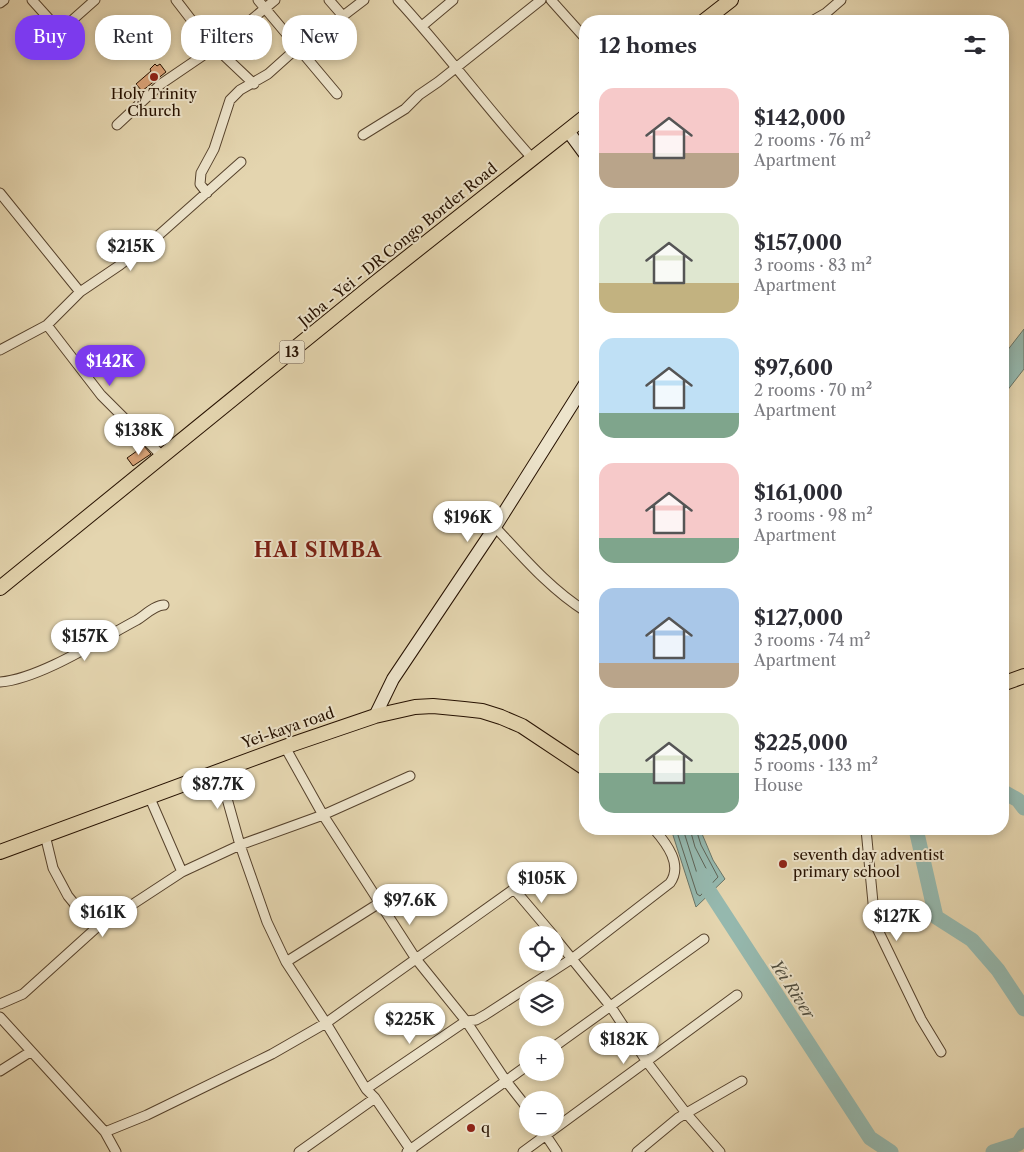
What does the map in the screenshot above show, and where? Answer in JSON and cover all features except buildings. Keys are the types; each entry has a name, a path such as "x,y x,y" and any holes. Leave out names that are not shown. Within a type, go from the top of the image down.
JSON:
{"main road":[{"path":"712,15 731,0"},
{"name":"Juba - Yei - DR Congo Border Road","path":"0,588 579,122"},
{"path":"1009,681 1024,676"},
{"name":"Yei-kaya road","path":"0,852 219,770 375,716 424,706 482,711 522,726 579,764"}],"street":[{"path":"0,3 4,0"},
{"path":"32,0 60,31 95,0"},
{"path":"176,0 188,15"},
{"path":"258,0 282,29"},
{"path":"256,15 275,0"},
{"path":"330,0 342,15"},
{"path":"344,15 364,0"},
{"path":"398,0 532,158"},
{"path":"422,26 453,0"},
{"path":"363,135 405,109 419,95 541,0"},
{"path":"551,0 579,31"},
{"path":"822,15 841,0"},
{"path":"117,125 138,108 146,97 161,84 196,60"},
{"path":"229,60 254,84"},
{"path":"207,193 200,184 201,173 214,149 230,100 240,90 254,84 283,60"},
{"path":"307,60 337,94"},
{"path":"568,131 579,146"},
{"path":"0,350 47,325 80,292 140,249 241,162"},
{"path":"0,193 80,292"},
{"path":"47,325 101,395 163,457"},
{"path":"375,716 392,679 495,528 579,394"},
{"path":"495,528 560,593 579,607"},
{"path":"0,682 10,681 60,662 145,616 160,605 164,605"},
{"path":"285,747 323,815 416,958 466,1021 519,1098"},
{"path":"219,770 240,845 267,922 286,962 366,1089 375,1098 410,1151 519,1072"},
{"path":"0,1004 23,994 95,929 182,872 240,845 323,815 410,776"},
{"path":"149,796 182,872"},
{"path":"366,1089 466,1021 476,1020 485,1015 572,958 627,918 670,883 677,870 674,861 658,835"},
{"path":"867,835 876,924 921,1019 941,1052"},
{"path":"45,836 53,868 68,896 95,929"},
{"path":"105,1132 146,1115 272,1054 326,1023 514,889 545,926"},
{"path":"286,962 381,902"},
{"path":"564,1040 704,940"},
{"path":"564,948 611,1008 647,1062 686,1113 720,1152"},
{"path":"564,1118 647,1062 738,995"},
{"path":"0,1017 105,1132 116,1152"},
{"path":"0,1071 30,1052"},
{"path":"637,1152 686,1113 742,1081"},
{"path":"299,1152 375,1098"},
{"path":"524,1152 539,1136"},
{"path":"547,1136 557,1152"}],"water":[{"path":"1024,329 1024,369 1009,388 1009,348"},
{"path":"673,835 703,835 713,860 725,879 696,907"}],"waterway":[{"name":"Yei River","path":"1009,795 1018,800 1024,808"},
{"name":"Yei River","path":"917,835 936,917 972,940 998,970 1024,1009"},
{"name":"Yei River","path":"703,875 704,883 870,1138 891,1152"},
{"name":"Yei River","path":"993,1152 1018,1144 1024,1135"}],"place":[{"name":"Holy Trinity Church","path":"154,77"},
{"name":"seventh day adventist primary school","path":"783,864"},
{"name":"q","path":"471,1128"}],"district":[{"name":"HAI SIMBA","path":"318,550"}]}
